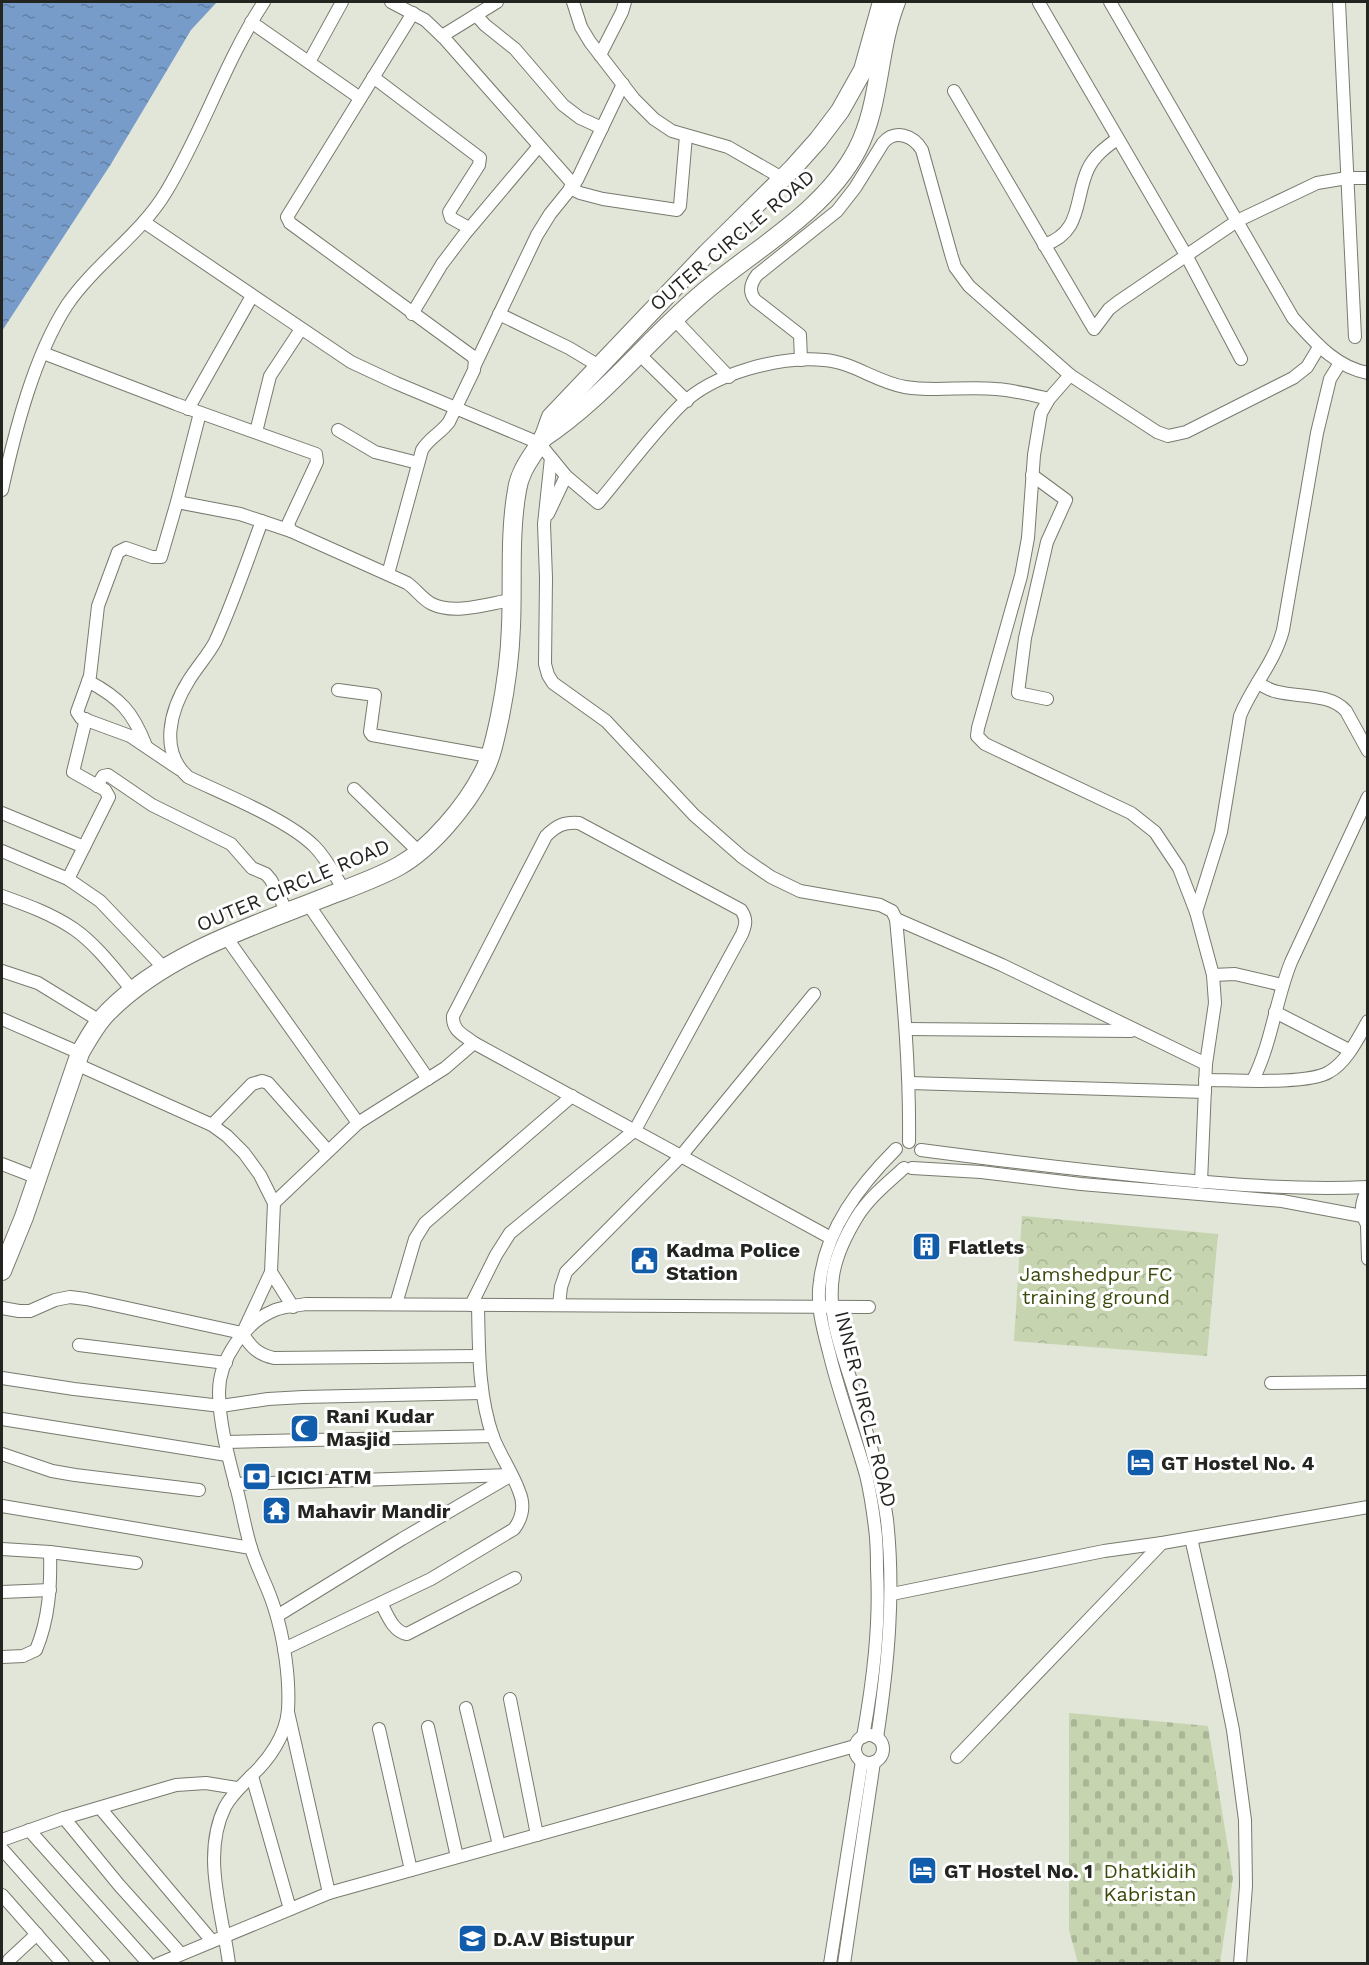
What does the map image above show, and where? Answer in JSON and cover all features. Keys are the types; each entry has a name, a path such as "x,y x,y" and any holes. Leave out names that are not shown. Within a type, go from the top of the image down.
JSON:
{"main road":[{"name":"OUTER CIRCLE ROAD","path":"2,1271 38,1178 78,1058 107,1012 133,990 165,969 226,937 400,865 433,840 463,803 484,772 497,729 507,681 512,551 516,491 520,475 541,441 551,417 818,140 854,90 863,70 882,2"},
{"name":"OUTER CIRCLE ROAD","path":"541,441 559,427 705,291 813,206 838,179 856,152 867,128 875,100 888,20 896,2"}],"street":[{"path":"2,490 16,434 48,338 68,305 108,258 144,222 165,195 180,169 250,22 264,2"},
{"path":"309,62 342,2"},
{"path":"392,2 425,20 441,36 580,193 603,199 677,210 680,207 686,136"},
{"path":"441,36 497,2"},
{"path":"573,2 581,27 600,55 654,119 672,131 728,147 782,178"},
{"path":"600,55 625,2"},
{"path":"1110,2 1293,318 1319,347 1340,363 1356,371 1368,373"},
{"path":"1339,2 1355,337"},
{"path":"1039,3 1186,255 1241,359"},
{"path":"413,13 288,214 287,220 472,356 475,365"},
{"path":"476,15 484,25 514,49 563,105 580,118 602,128"},
{"path":"250,22 360,98"},
{"path":"374,77 478,154 479,165 449,212 451,218 470,228"},
{"path":"388,574 422,450 426,443 445,428 456,408 537,235 573,185 623,84"},
{"path":"954,91 1094,330 1100,319 1118,302 1237,221 1317,183 1347,178 1368,178"},
{"path":"801,360 800,335 755,300 751,290 754,279 837,211 888,138 903,135 911,138 922,150 955,267 962,278 979,296 1070,375 1157,432 1168,436 1177,435 1293,378 1307,367 1319,347"},
{"path":"1044,245 1064,235 1072,224 1088,168 1095,158 1117,139"},
{"path":"412,314 442,264 539,146"},
{"path":"144,222 301,329 369,372 541,441 566,476 598,503 687,401 699,391 729,377 776,363 825,360 850,365 891,385 908,388 925,390 995,388 1049,399"},
{"path":"252,296 194,411 177,502 161,556 152,556 126,548 118,552 98,606 88,681 77,712 79,716 130,736 188,777 281,823 302,836 315,847 344,890"},
{"path":"500,314 569,348 599,366"},
{"path":"674,319 729,377"},
{"path":"255,432 270,376 301,329"},
{"path":"43,353 194,411 313,452 317,456 317,462 288,524 291,531"},
{"path":"638,353 687,401"},
{"path":"1196,912 1212,867 1221,832 1240,716 1274,655 1283,630 1317,433 1330,379 1340,363"},
{"path":"1070,375 1049,399 1041,413 1032,475 1028,538 1021,576 978,728 978,735 985,744 1131,813 1155,832 1179,868 1196,912 1213,975 1215,1003 1206,1064 1202,1182"},
{"path":"338,430 375,452 418,463"},
{"path":"551,458 544,524 545,664 548,675 553,683 606,721 694,815 742,857 800,891 880,905 892,911 896,919 906,1029 909,1142"},
{"path":"1032,475 1066,500 1044,553 1025,638 1018,693 1047,699"},
{"path":"544,524 566,476"},
{"path":"177,502 262,520 291,531 388,574 417,590 424,599 434,605 464,608 511,600"},
{"path":"180,770 174,759 170,735 177,703 215,642 262,520"},
{"path":"88,681 122,703 137,723 146,746"},
{"path":"1258,682 1270,690 1325,699 1341,705 1368,751"},
{"path":"338,690 375,695 370,732 372,735 489,756"},
{"path":"68,879 108,801 108,793 73,772 86,719"},
{"path":"97,786 103,776 108,775 152,806 224,839 252,868 266,874 287,912"},
{"path":"354,789 418,851"},
{"path":"1253,1080 1264,1058 1282,985 1368,797"},
{"path":"2,813 84,847"},
{"path":"284,1649 431,1579 514,1529 522,1519 523,1504 520,1492 493,1436 482,1393 475,1305 496,1255 510,1233 635,1130 746,925 746,917 741,910 579,823 566,822 556,826 546,836 453,1016 452,1024 456,1030 474,1043 635,1130 831,1238"},
{"path":"2,851 68,879 100,901 165,969"},
{"path":"2,896 49,914 76,930 133,990"},
{"path":"308,904 428,1078"},
{"path":"896,919 1002,965 1206,1064"},
{"path":"226,937 358,1123"},
{"path":"2,971 38,983 100,1021"},
{"path":"1213,975 1235,974 1282,985"},
{"path":"559,1305 566,1272 681,1156 814,994"},
{"path":"1275,1012 1349,1050"},
{"path":"2,1019 212,1125 244,1153 260,1175 274,1203 271,1272 226,1363 220,1379 219,1392 227,1455 251,1548 277,1616 284,1649 288,1711 329,1893"},
{"path":"909,1083 1205,1086 1253,1080 1308,1079 1328,1073 1342,1062 1368,1021"},
{"path":"906,1029 1135,1031"},
{"path":"274,1203 358,1123 445,1068 474,1043"},
{"path":"212,1125 252,1084 262,1081 268,1083 328,1151"},
{"path":"396,1304 415,1239 425,1224 572,1096"},
{"path":"908,1168 918,1165 922,1158 921,1150 916,1144 909,1142 896,1149 895,1157 898,1164 908,1168 981,1172 1081,1184 1282,1201 1366,1222"},
{"name":"INNER CIRCLE ROAD","path":"859,1741 876,1653 879,1597 876,1532 866,1476 834,1374 825,1306 819,1282 831,1238 860,1190 875,1170 896,1149"},
{"path":"921,1150 1082,1171 1202,1182 1317,1189 1368,1188 1361,1201 1366,1222 1368,1259"},
{"path":"2,1164 38,1178"},
{"name":"INNER CIRCLE ROAD","path":"877,1738 885,1686 891,1594 887,1520 882,1492 862,1418 836,1333 825,1306 837,1257 858,1216 868,1202 908,1168"},
{"path":"271,1272 293,1306"},
{"path":"2,1308 30,1311 55,1300 70,1297 242,1334 253,1349 261,1355 274,1358 478,1356"},
{"path":"242,1334 264,1315 278,1309 306,1304 869,1307"},
{"path":"79,1345 226,1363"},
{"path":"2,1378 221,1406 268,1399 303,1397 482,1393"},
{"path":"1271,1383 1368,1382"},
{"path":"2,1419 227,1455"},
{"path":"226,1442 493,1436"},
{"path":"2,1454 52,1471 199,1490"},
{"path":"236,1484 512,1475"},
{"path":"277,1616 512,1475"},
{"path":"2,1506 251,1548"},
{"path":"891,1594 1104,1551 1368,1507"},
{"path":"1191,1538 1233,1730 1245,1820 1246,1886 1240,1964"},
{"path":"957,1757 1162,1543"},
{"path":"2,1549 50,1552 136,1563"},
{"path":"2,1657 23,1656 36,1650 46,1616 50,1590 50,1552"},
{"path":"381,1603 395,1628 400,1633 407,1634 515,1578"},
{"path":"2,1592 50,1590"},
{"path":"510,1699 537,1834"},
{"path":"466,1708 499,1845"},
{"path":"229,1964 215,1878 215,1851 219,1822 225,1806 237,1788 252,1776 281,1737 288,1711"},
{"path":"428,1726 457,1857"},
{"path":"379,1729 411,1870"},
{"path":"158,1964 329,1893 873,1736 877,1738 882,1749 880,1756 868,1761"},
{"path":"859,1741 855,1752 868,1761"},
{"path":"830,1964 868,1761"},
{"path":"844,1964 868,1761"},
{"path":"252,1776 290,1908"},
{"path":"2,1840 64,1818 176,1785 206,1783 237,1788"},
{"path":"100,1808 212,1941"},
{"path":"64,1818 119,1885 186,1952 194,1964"},
{"path":"29,1830 149,1964"},
{"path":"2,1850 104,1964"},
{"path":"2,1895 63,1964"},
{"path":"8,1958 37,1934"}],"green space":[{"name":"Jamshedpur FC training ground","path":"1022,1216 1218,1234 1207,1356 1014,1341"},
{"name":"Dhatkidih Kabristan","path":"1069,1713 1208,1726 1233,1878 1220,1963 1078,1963 1069,1930"}],"water":[{"path":"2,2 217,2 191,30 111,164 2,331"}],"place":[{"name":"Flatlets","path":"927,1247"},
{"name":"Kadma Police Station","path":"645,1261"},
{"name":"Rani Kudar Masjid","path":"305,1428"},
{"name":"GT Hostel No. 4","path":"1140,1463"},
{"name":"ICICI ATM","path":"256,1477"},
{"name":"Mahavir Mandir","path":"276,1511"},
{"name":"GT Hostel No. 1","path":"923,1871"},
{"name":"D.A.V Bistupur","path":"472,1939"}]}
